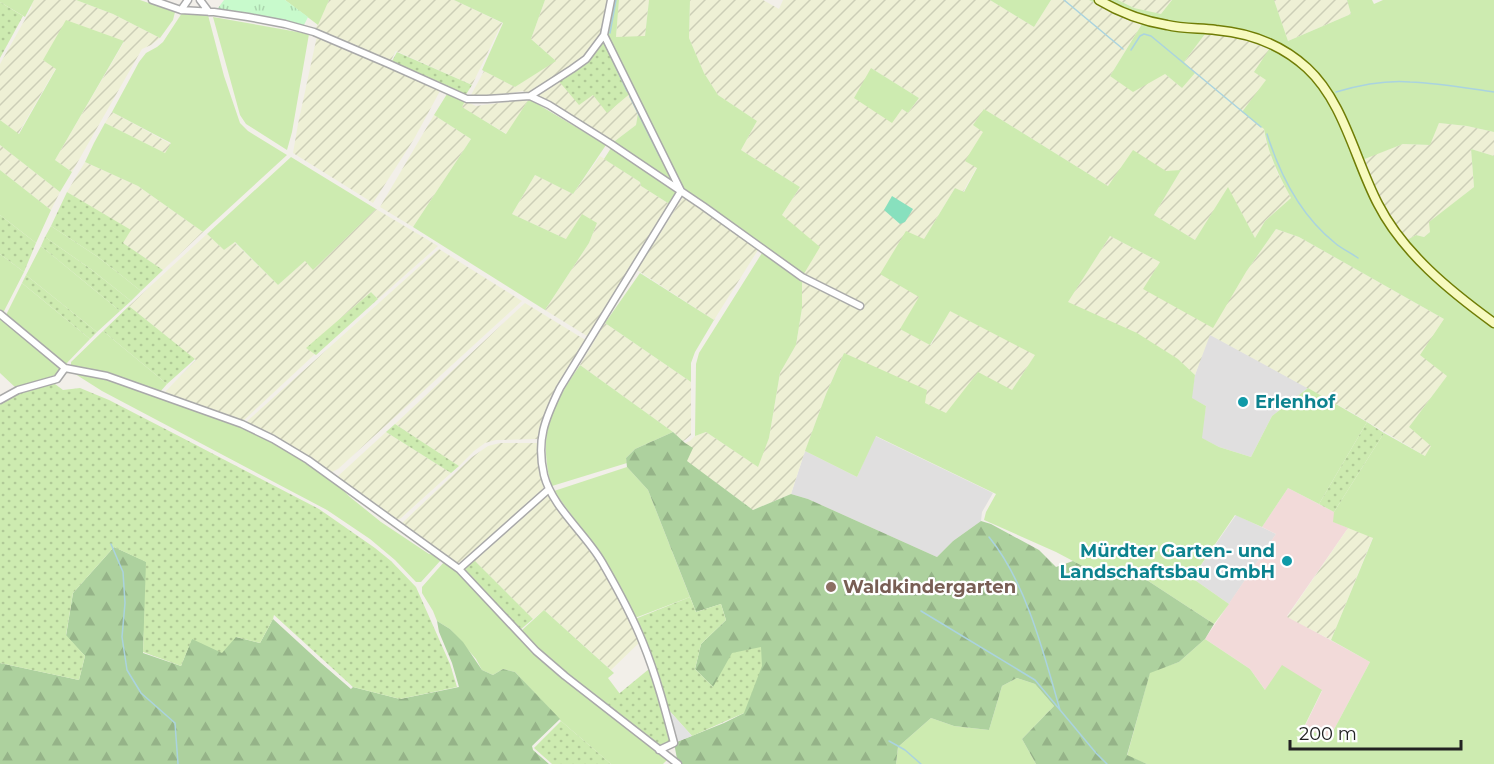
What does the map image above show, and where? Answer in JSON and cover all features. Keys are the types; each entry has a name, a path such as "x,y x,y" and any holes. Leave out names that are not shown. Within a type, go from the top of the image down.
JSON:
{"street":[{"path":"152,0 181,10 248,16 314,32 466,99 530,96 572,69 586,59 604,35 611,0"},
{"path":"181,10 188,0"},
{"path":"200,0 209,12"},
{"path":"1099,0 1125,13 1167,26 1218,30 1254,37 1280,48 1307,68 1329,94 1379,207 1402,240 1442,282 1494,323"},
{"path":"604,35 681,191"},
{"path":"530,96 549,105 611,144 802,277 860,306"},
{"path":"659,750 674,743 642,641 601,559 549,489 544,474 541,441 546,416 560,388 681,191"},
{"path":"0,314 65,368 107,376 242,424 308,460 459,569 536,651 678,764"},
{"path":"0,400 18,390 57,379 65,368"},
{"path":"459,569 549,489"}],"shaded area":[{"name":"Erlenhof","path":"1209,334 1308,388 1272,416 1251,457 1219,447 1201,438 1206,406 1191,398 1195,375"},
{"path":"875,436 993,493 982,512 981,521 953,541 937,557 808,499 791,494 805,451 857,477"},
{"path":"1288,488 1334,512 1334,522 1348,528 1287,616 1370,662 1330,737 1303,730 1322,691 1266,691 1250,669 1205,639 1276,534 1262,527"},
{"path":"1236,515 1276,534 1229,604 1192,578"},
{"path":"666,707 692,736 674,743"}],"green space":[{"path":"0,0 34,0 25,17"},
{"path":"34,0 76,0 113,14 160,38 142,49 72,172 55,160 124,42 43,60 56,68 18,134 0,120 0,64"},
{"path":"76,0 140,0 175,12 173,20 160,38 113,14"},
{"path":"224,0 285,0 308,17 303,27 221,11 218,8"},
{"path":"285,0 329,0 318,25"},
{"path":"329,0 454,0 502,23 472,85 396,51 389,64 314,32"},
{"path":"454,0 545,0 531,39 556,61 515,87 482,70 503,23"},
{"path":"545,0 611,0 593,94 607,112 632,92 639,107 636,125 611,144 523,91 486,97 471,95 484,71 515,87 555,60 531,39"},
{"path":"611,0 619,0 616,37 645,36 649,0 690,0 689,38 704,73 718,95 757,121 741,150 800,187 782,215 820,247 802,277 611,144 636,125 639,107 604,35"},
{"path":"619,0 649,0 645,37 616,37"},
{"path":"690,0 763,0 779,9 783,0 990,0 1034,27 1051,0 1089,0 1113,13 1142,24 1110,76 1165,74 1182,88 1184,62 1205,34 1257,43 1270,48 1266,80 1264,129 1266,142 1277,172 1291,198 1265,221 1255,238 1228,188 1195,240 1154,215 1181,170 1108,186 984,109 984,132 966,161 977,167 963,192 955,188 924,239 920,297 901,329 931,345 950,310 1036,354 1012,390 946,414 924,403 844,353 826,394 791,494 753,510 686,461 685,443 706,432 757,466 769,438 780,373 796,345 802,308 802,277 782,215 800,187 741,150 757,121 718,95 704,73 689,38","holes":["871,68 919,98 908,113 902,109"]},
{"path":"990,0 1051,0 1034,27"},
{"path":"1089,0 1118,0 1134,8 1161,14 1172,0 1274,0 1288,41 1351,14 1347,0 1372,0 1374,4 1383,0 1494,0 1494,132 1439,123 1430,145 1403,144 1362,160 1382,202 1407,240 1416,235 1424,237 1430,232 1429,222 1474,187 1471,149 1494,156 1494,764 1147,764 1127,756 1150,672 1179,662 1205,639 1250,669 1265,690 1282,665 1322,690 1303,729 1330,737 1370,662 1331,640 1373,538 1333,522 1334,512 1384,433 1425,456 1431,446 1409,427 1447,376 1420,355 1444,319 1299,237 1276,229 1246,272 1213,328 1143,289 1160,262 1110,236 1068,302 1137,333 1178,359 1195,375 1192,398 1206,406 1202,438 1219,447 1251,457 1272,416 1308,388 1367,422 1319,504 1288,488 1262,527 1235,515 1192,578 1229,604 1214,624 1136,573 1122,572 1107,579 1056,552 984,520 996,494 876,436 857,477 805,451 844,353 927,390 925,403 946,413 978,372 1012,390 1035,355 950,311 930,345 900,329 919,297 880,274 906,231 924,239 955,188 964,192 977,168 965,161 983,132 973,125 984,109 1108,186 1133,150 1166,171 1181,170 1154,215 1195,240 1228,187 1255,238 1265,221 1291,198 1274,165 1264,129 1242,112 1266,80 1254,72 1270,48 1238,38 1205,34 1184,62 1195,73 1182,88 1165,74 1133,92 1110,76 1142,24 1113,13"},
{"path":"1118,0 1172,0 1162,15 1134,8"},
{"path":"1274,0 1347,0 1351,14 1288,41"},
{"path":"0,2 23,16 0,58"},
{"path":"182,13 208,15 224,76 240,123 248,131 287,155 203,232 138,186 85,162 105,123 165,153 171,143 112,112 139,62 146,53 163,42"},
{"path":"213,17 309,34 287,150 246,124 240,115"},
{"path":"66,20 124,41 55,160 72,172 60,192 0,145 0,120 19,134 56,69 43,60"},
{"path":"604,35 632,92 607,113 593,95 579,105 557,79 572,69"},
{"path":"317,36 440,91 414,139 373,203 293,153"},
{"path":"397,52 472,85 465,96 391,63"},
{"path":"871,68 919,98 908,113 902,109 892,123 854,98"},
{"path":"447,94 465,101 462,107 506,134 529,99 606,145 573,194 535,175 512,214 566,239 582,214 597,223 589,243 545,310 413,227 471,139 434,115"},
{"path":"529,99 507,134 461,107 465,101 476,106"},
{"path":"112,112 171,144 165,153 105,123"},
{"path":"434,115 471,139 413,227 380,207"},
{"path":"1439,123 1494,132 1494,156 1471,149 1474,187 1430,222 1430,232 1424,237 1416,235 1407,240 1394,223 1372,185 1362,159 1403,144 1429,145"},
{"path":"0,145 60,192 51,210 0,170"},
{"path":"611,148 675,191 676,195 671,205 604,159"},
{"path":"600,156 671,205 587,336 545,310 589,243 597,223 566,239 512,214 535,175 573,194"},
{"path":"291,157 376,209 313,270 305,261 278,285 235,242 224,250 207,234"},
{"path":"85,162 138,186 203,232 163,270 123,243 130,230 67,192"},
{"path":"0,170 51,210 36,243 0,215"},
{"path":"67,192 131,230 123,243 163,270 141,291 98,257 51,226"},
{"path":"892,196 913,209 905,222 900,224 884,210"},
{"path":"683,197 758,250 714,320 637,270"},
{"path":"376,209 438,246 378,299 371,292 307,348 315,354 242,422 165,392 196,360 129,306 207,234 224,250 234,242 278,285 305,261 313,269"},
{"path":"0,215 36,243 24,272 0,254"},
{"path":"51,226 98,257 141,291 131,301 45,237"},
{"path":"1276,229 1299,237 1444,319 1448,375 1409,427 1432,446 1425,456 1351,412 1210,335 1195,375 1178,359 1067,303 1110,236 1160,262 1144,289 1246,272"},
{"path":"45,237 131,301 120,311 41,246"},
{"path":"41,246 120,311 97,332 26,275"},
{"path":"439,249 522,301 338,469 330,473 245,423"},
{"path":"762,253 802,282 802,308 796,345 780,373 769,438 758,467 706,432 695,436 696,364 699,353"},
{"path":"0,254 24,272 3,313 0,311"},
{"path":"640,273 714,320 695,352 691,363 691,382 605,323"},
{"path":"26,275 97,332 90,339 22,283"},
{"path":"22,283 90,339 65,365 7,316"},
{"path":"371,292 378,299 316,355 306,348"},
{"path":"525,303 587,341 545,415 538,439 496,440 485,443 459,466 395,424"},
{"path":"129,306 195,359 167,384 103,331"},
{"path":"0,316 60,369 55,375 17,389 0,373"},
{"path":"605,323 691,382 691,435 685,440 683,441 580,365"},
{"path":"103,331 167,384 160,392 108,374 71,366 71,362"},
{"path":"580,365 673,432 635,449 626,458 627,463 552,486 546,454 548,429 560,396"},
{"path":"72,372 108,378 243,427 273,442 305,461 339,486 381,522 441,560 421,582 416,582 370,539 327,510 102,391"},
{"path":"55,384 63,390 80,388 109,400 319,509 375,548 416,587 450,664 457,687 400,699 353,687 274,615 260,643 236,637 222,653 192,639 181,666 143,652 146,562 114,547 73,593 66,635 85,656 79,680 0,663 0,401 20,391"},
{"path":"1367,422 1384,433 1334,512 1319,504"},
{"path":"395,424 459,466 451,473 386,432"},
{"path":"386,432 451,473 395,521 337,477"},
{"path":"673,432 693,448 687,461 753,510 791,494 808,499 937,557 953,541 981,521 1039,550 1056,567 1073,561 1107,579 1122,572 1136,573 1214,624 1205,639 1179,662 1150,673 1127,755 1147,764 1036,764 1022,739 1054,706 1035,684 1017,678 1002,686 989,730 954,726 931,718 898,747 896,764 678,764 674,743 744,713 695,669 701,644 726,620 721,604 696,612 648,490 627,467 626,458 635,449"},
{"path":"500,443 538,443 537,454 544,489 470,555 457,564 400,525 472,457 488,446"},
{"path":"627,467 648,490 690,597 635,618 603,558 554,491"},
{"path":"548,493 600,562 641,641 611,670 544,610 533,619 474,560"},
{"path":"1348,528 1373,537 1331,640 1287,617"},
{"path":"114,547 147,562 143,653 181,666 192,638 236,637 260,643 273,619 351,689 353,687 400,699 459,687 437,621 450,629 463,642 482,670 493,675 503,669 515,672 560,719 532,746 533,750 549,764 0,764 0,663 79,680 85,656 66,636 73,593"},
{"path":"474,560 533,619 520,630 464,572"},
{"path":"444,562 457,571 550,667 667,760 663,764 611,764 561,721 515,672 503,669 493,675 482,670 476,659 450,629 437,621 422,593 422,587"},
{"path":"690,597 696,612 721,604 726,620 701,644 695,669 713,687 732,653 761,647 762,666 744,713 692,736 666,707 635,619"},
{"path":"544,610 614,673 608,678 620,694 604,706 558,669 521,631"},
{"path":"649,669 670,740 664,746 658,746 604,706"},
{"path":"1017,678 1035,684 1054,706 1022,739 1036,764 896,764 898,747 931,718 954,726 989,730 1002,686"},
{"path":"561,721 611,764 552,764 534,748"}],"waterway":[{"path":"610,33 616,0"},
{"path":"1064,0 1123,49"},
{"path":"1131,50 1140,36 1144,34 1151,36 1261,127"},
{"path":"604,42 627,91"},
{"path":"1336,92 1391,82 1442,85 1494,92"},
{"path":"630,97 659,155"},
{"path":"1267,134 1278,165 1302,207 1323,232 1358,258"},
{"path":"989,537 1002,555 1024,597 1060,710"},
{"path":"111,544 123,572 125,603 122,637 127,670 141,693 175,723 178,764"},
{"path":"921,611 1035,680 1107,764"},
{"path":"889,741 905,750 921,764"}],"place":[{"name":"Erlenhof","path":"1243,402"},
{"name":"Mürdter Garten- und Landschaftsbau GmbH","path":"1287,561"},
{"name":"Waldkindergarten","path":"831,587"}]}
